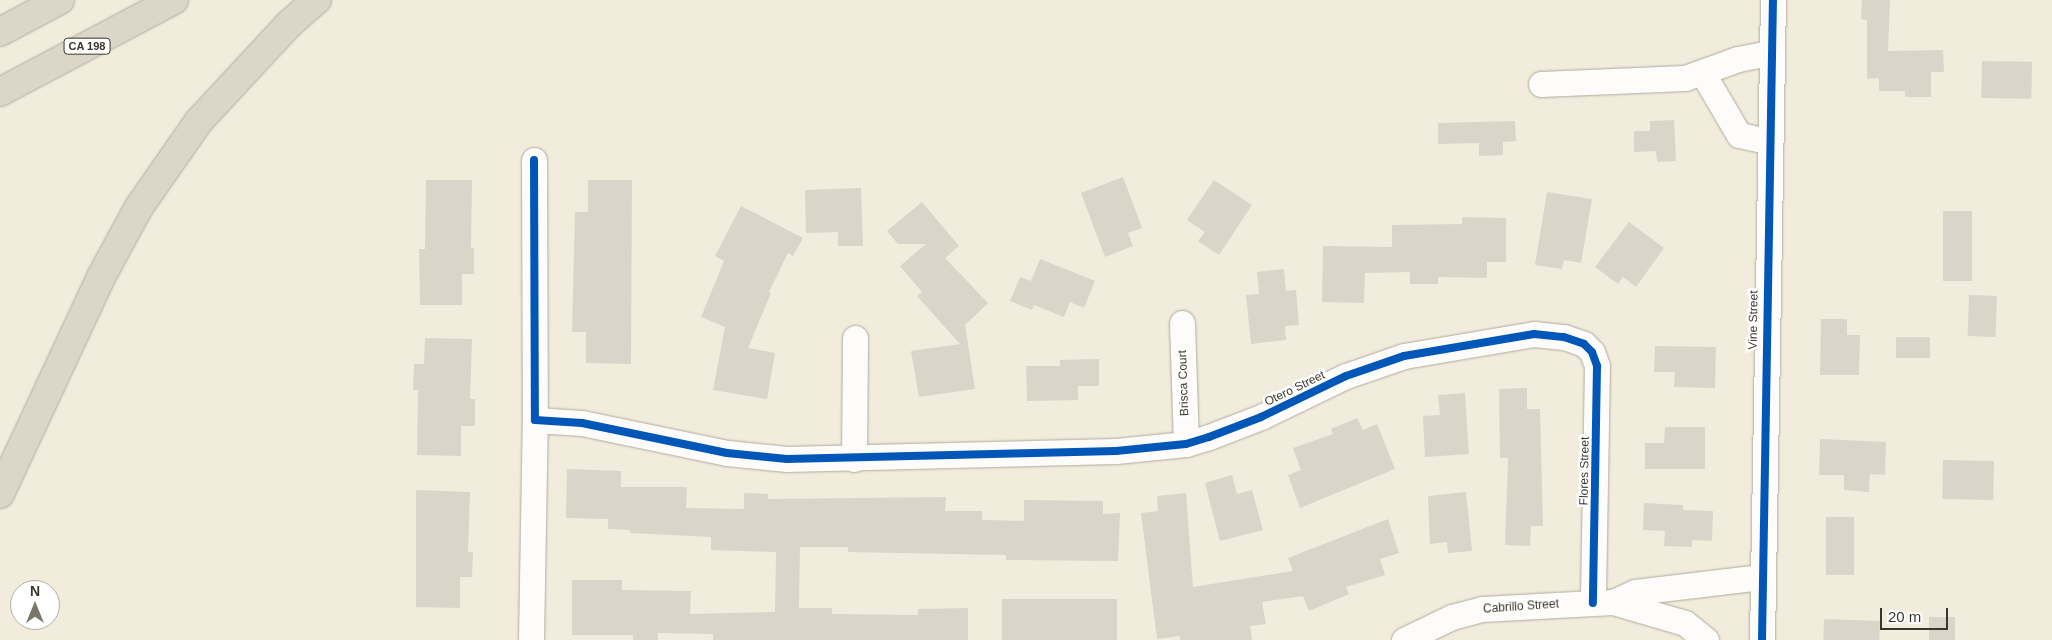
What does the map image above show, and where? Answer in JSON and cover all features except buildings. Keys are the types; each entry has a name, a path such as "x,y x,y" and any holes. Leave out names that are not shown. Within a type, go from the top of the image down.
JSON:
{"highway":[{"path":"0,32 60,0"},
{"name":"CA 198","path":"0,92 174,0"},
{"path":"0,494 101,277 139,207 199,121 289,24 317,0"}],"street":[{"name":"Vine Street","path":"1762,640 1761,577 1768,142 1773,0"},
{"path":"1541,84 1685,78 1738,59 1770,53"},
{"path":"1702,72 1739,136 1768,142"},
{"path":"531,640 535,420 534,160"},
{"name":"Brisca Court","path":"1182,323 1186,444"},
{"name":"Otero Street","path":"535,420 582,423 727,453 787,459 1116,452 1186,444 1261,417 1346,376 1404,356 1534,334 1564,336 1584,344"},
{"path":"854,459 855,338"},
{"name":"Flores Street","path":"1584,344 1592,352 1596,366 1598,393 1603,602"},
{"name":"Cabrillo Street","path":"1404,640 1452,616 1482,609 1603,602 1635,592 1761,577"},
{"name":"Cabrillo Street","path":"1603,602 1685,623 1706,640"}],"cycle path":[{"path":"1762,640 1773,0"},
{"path":"534,160 535,420 582,423 727,453 787,459 1116,451 1186,444 1209,437 1261,417 1346,376 1404,356 1534,334 1564,337 1584,344 1592,352 1597,366 1593,603"}]}
